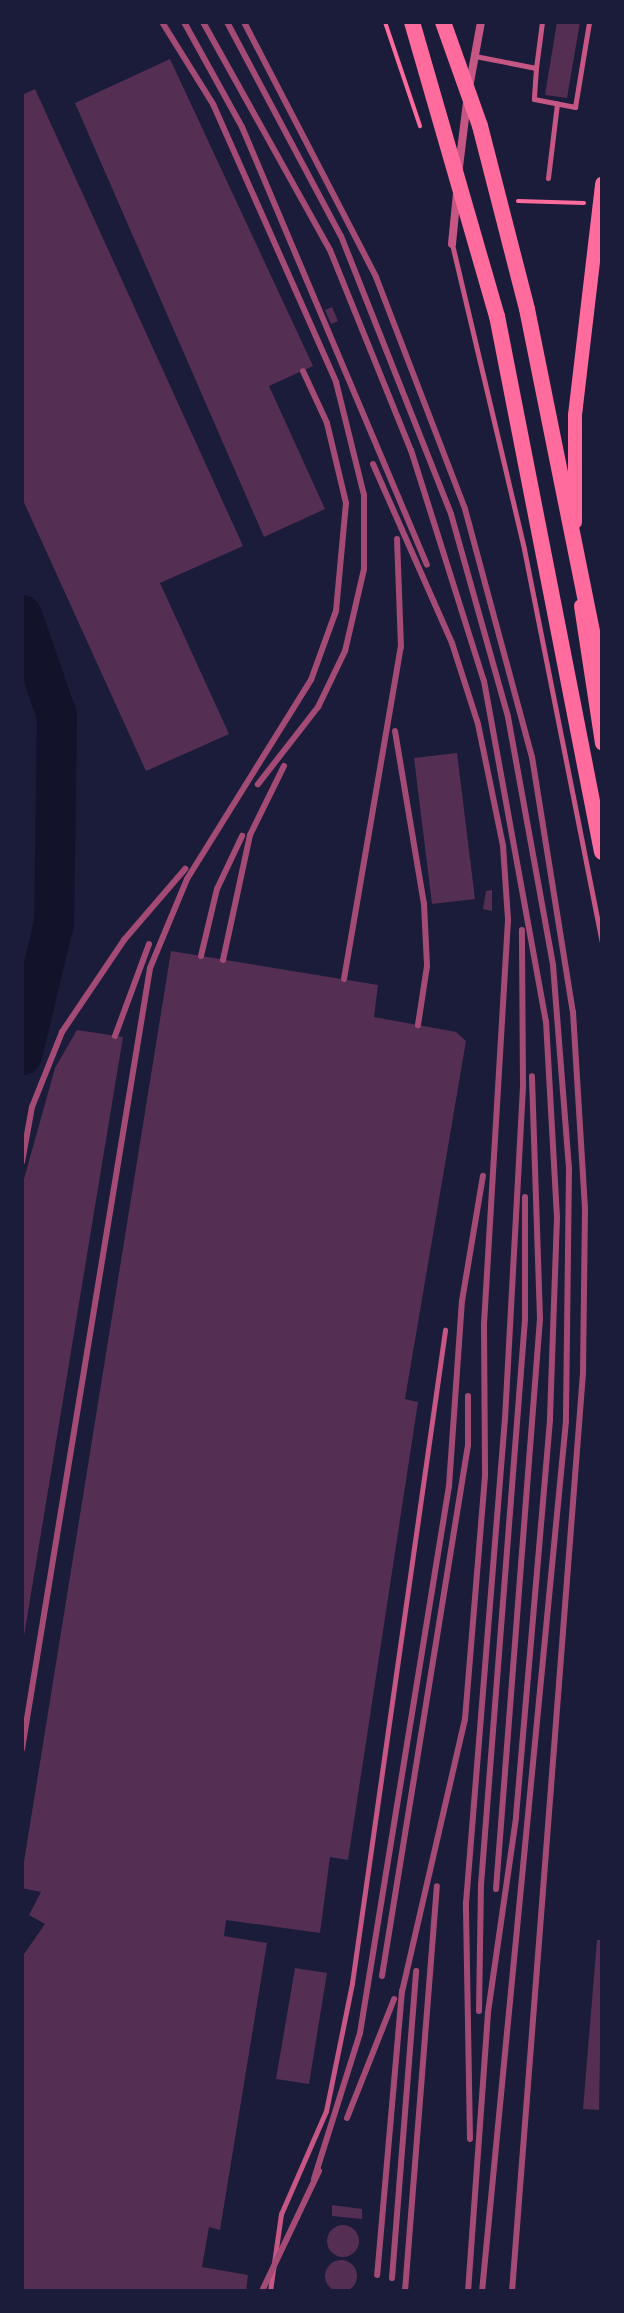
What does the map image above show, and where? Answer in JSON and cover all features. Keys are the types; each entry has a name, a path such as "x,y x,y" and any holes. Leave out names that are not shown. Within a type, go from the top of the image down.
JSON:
{"highway":[{"path":"412,22 497,316 602,852"},
{"path":"443,22 480,126 527,309 602,681"}],"main road":[{"path":"602,184 575,415 575,523 602,743"}],"street":[{"path":"452,244 481,22"}],"lane":[{"path":"542,22 534,99 575,107 589,22"},
{"path":"475,56 536,68"},
{"path":"548,178 557,104"},
{"path":"452,244 524,549 602,942"},
{"path":"270,2291 281,2214 326,2111 352,1983 445,1330"}],"path":[{"path":"385,22 422,131"},
{"path":"514,202 599,204"}],"building":[{"path":"557,22 580,22 567,98 545,95"},
{"path":"170,59 313,366 269,386 325,509 264,537 75,103"},
{"path":"35,89 243,546 160,583 229,734 146,771 22,498 22,95"},
{"path":"332,307 338,321 331,324 325,310"},
{"path":"457,753 475,899 432,904 414,758"},
{"path":"492,890 492,911 483,909 486,891"},
{"path":"171,951 378,985 374,1017 456,1032 466,1041 405,1399 418,1402 348,1860 330,1857 320,1933 226,1920 224,1936 267,1943 220,2230 209,2227 202,2267 248,2275 246,2291 22,2291 22,1957 45,1924 29,1915 41,1892 22,1888 22,1874"},
{"path":"77,1030 123,1037 22,1648 22,1186 55,1068"},
{"path":"597,1940 602,1940 599,2110 583,2109"},
{"path":"295,1968 327,1973 309,2084 276,2079"},
{"path":"332,2205 362,2209 362,2219 332,2216"},
{"path":"343,2225 354,2230 359,2241 354,2252 343,2257 332,2252 327,2241 332,2230"},
{"path":"341,2260 352,2265 357,2276 352,2287 341,2292 330,2287 325,2276 330,2265"}],"waterway":[{"path":"22,615 57,716 54,923 22,1055"}],"railway":[{"path":"162,22 213,104 336,382 364,495 364,569 345,651 318,707 258,784"},
{"path":"184,22 242,127 427,565"},
{"path":"203,22 330,250 411,450 484,681 546,1021 557,1217 550,1420 516,1818 488,2013 468,2291"},
{"path":"227,22 341,236 451,514 508,717 553,965 569,1169 566,1421 482,2291"},
{"path":"244,22 376,277 465,509 532,757 573,1012 585,1209 583,1373 512,2291"},
{"path":"22,1749 150,968 187,879 311,680 336,611 346,503 327,423 303,371"},
{"path":"373,464 452,643 478,724 503,846 508,920 484,1325 485,1476 465,1719 402,1991 377,2275"},
{"path":"344,979 401,647 397,539"},
{"path":"395,731 424,904 427,966 418,1025"},
{"path":"223,960 250,835 284,766"},
{"path":"201,956 217,889 242,836"},
{"path":"22,1162 32,1107 62,1032 124,940 185,869"},
{"path":"470,2139 466,1903 505,1419 523,1087 522,930"},
{"path":"115,1036 149,944"},
{"path":"496,1889 540,1319 532,1076"},
{"path":"314,2179 360,2033 449,1486 462,1301 483,1176"},
{"path":"479,2011 481,1885 525,1319 525,1197"},
{"path":"382,1976 468,1445 468,1396"},
{"path":"405,2291 437,1886"},
{"path":"392,2278 416,1971"},
{"path":"347,2118 394,1999"},
{"path":"262,2291 319,2171"}]}
